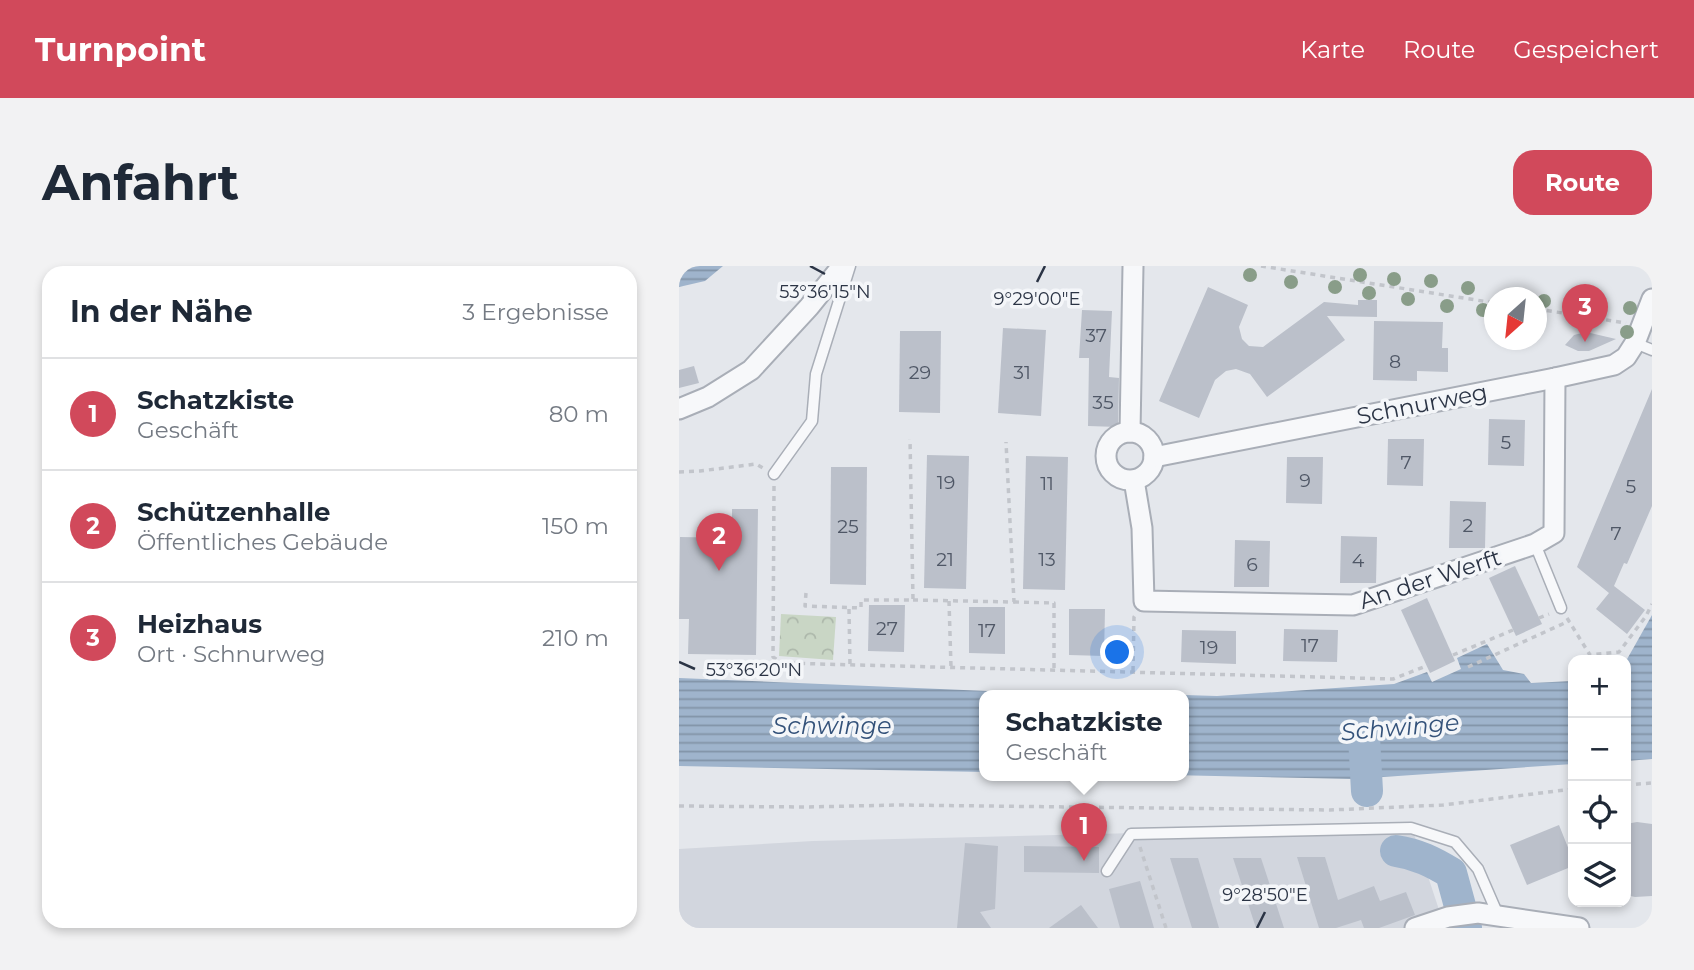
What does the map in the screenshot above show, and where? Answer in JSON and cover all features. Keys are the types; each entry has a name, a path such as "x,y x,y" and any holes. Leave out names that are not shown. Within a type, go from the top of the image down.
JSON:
{"street":[{"path":"680,405 708,397 751,370 809,307 842,266"},
{"path":"1130,432 1133,266"},
{"name":"Schnurweg","path":"1154,457 1614,365 1643,347 1652,299"},
{"path":"1535,544 1554,533 1555,378"},
{"path":"1130,432 1145,437 1154,457 1148,472 1134,480 1119,477 1109,467 1107,452 1113,440 1130,432"},
{"path":"1134,480 1142,527 1145,601"},
{"name":"An der Werft","path":"1145,601 1353,605 1535,544"},
{"path":"1415,928 1448,917 1478,913 1579,928"}],"lane":[{"path":"774,474 812,421 816,374 850,266"},
{"path":"1535,544 1561,608"},
{"path":"1107,871 1131,834 1136,833 1411,828 1455,842 1478,869 1499,916"}],"path":[{"path":"1261,266 1484,301"},
{"path":"1547,311 1626,323"},
{"path":"910,439 913,600"},
{"path":"1006,442 1014,602"},
{"path":"679,472 756,464 774,474 773,656 782,663 1393,678 1426,666"},
{"path":"806,593 806,606 849,608 860,608 861,600 1054,603 1054,670"},
{"path":"949,601 951,667"},
{"path":"1133,671 1134,617 1145,601"},
{"path":"1561,608 1590,655 1619,652 1652,604"},
{"path":"849,608 850,665"},
{"path":"1468,667 1569,621"},
{"path":"1453,655 1513,630"},
{"path":"1631,785 1652,783"},
{"path":"679,806 899,805 1330,810 1443,805 1568,790"},
{"path":"1136,833 1166,928"}],"shaded area":[{"path":"1136,833 1414,834 1445,928 679,928 679,849 813,841"}],"green space":[{"path":"781,614 836,617 833,660 779,656"}],"water":[{"path":"679,266 723,266 705,281 679,287"},
{"path":"1652,615 1652,759 1631,761 1629,655"},
{"name":"Schwinge","path":"1487,644 1503,670 1524,674 1531,683 1568,681 1568,764 1354,779 1189,775 1189,695 1217,696 1394,684 1427,672 1432,682 1461,669 1457,658"},
{"name":"Schwinge","path":"679,678 979,691 979,772 679,766"}],"building":[{"path":"1208,287 1248,305 1239,327 1242,339 1249,346 1263,347 1324,302 1358,305 1358,300 1377,300 1377,317 1327,316 1345,340 1267,397 1250,374 1236,369 1226,371 1215,380 1199,418 1159,401"},
{"path":"1082,310 1112,311 1109,377 1119,378 1118,427 1088,426 1089,358 1079,358"},
{"path":"1374,321 1443,322 1442,348 1448,348 1448,372 1417,371 1417,381 1373,380"},
{"path":"1003,328 1046,330 1041,416 998,413"},
{"path":"900,331 941,331 940,413 899,412"},
{"path":"1586,332 1616,339 1589,351 1578,351 1565,345 1574,335"},
{"path":"694,366 699,383 679,388 679,370"},
{"path":"1652,389 1652,506 1627,564 1624,563 1614,586 1645,610 1627,634 1596,609 1609,593 1577,567"},
{"path":"1489,419 1525,420 1524,466 1488,465"},
{"path":"1388,439 1424,439 1423,486 1387,485"},
{"path":"927,455 969,456 966,589 924,588"},
{"path":"1026,456 1068,457 1065,590 1023,589"},
{"path":"1287,457 1323,457 1322,504 1286,503"},
{"path":"831,467 867,467 866,585 830,584"},
{"path":"1450,501 1486,502 1485,548 1449,548"},
{"path":"732,509 758,509 756,655 688,654 689,619 679,619 680,537 732,538"},
{"path":"1341,536 1377,537 1376,583 1340,583"},
{"path":"1235,540 1270,541 1269,587 1234,587"},
{"path":"1515,566 1542,624 1516,636 1489,578"},
{"path":"1427,598 1455,661 1430,673 1401,610"},
{"path":"869,605 905,605 904,652 868,651"},
{"path":"969,607 1005,607 1005,654 969,653"},
{"path":"1069,609 1105,609 1104,656 1069,655"},
{"path":"1284,629 1338,630 1337,662 1283,661"},
{"path":"1182,630 1236,631 1236,664 1181,662"},
{"path":"1631,823 1652,824 1652,896 1631,896"},
{"path":"1559,825 1568,848 1568,868 1527,885 1510,845"},
{"path":"965,843 998,846 995,909 980,912 991,928 957,928"},
{"path":"1024,846 1099,847 1099,873 1024,872"},
{"path":"1297,857 1325,857 1338,900 1374,886 1380,901 1406,892 1415,915 1379,928 1364,928 1361,920 1336,928 1319,928"},
{"path":"1170,858 1198,858 1219,928 1192,928"},
{"path":"1233,858 1261,858 1284,928 1256,928"},
{"path":"1140,881 1154,928 1120,928 1109,889"},
{"path":"1081,905 1098,928 1049,928"}],"waterway":[{"name":"Schwinge","path":"1364,737 1367,791"},
{"path":"1396,851 1425,859 1451,873 1466,928"}],"place":[{"name":"Heizhaus","path":"1585,342"},
{"name":"Schützenhalle","path":"719,571"},
{"name":"Schatzkiste","path":"1084,861"}]}
